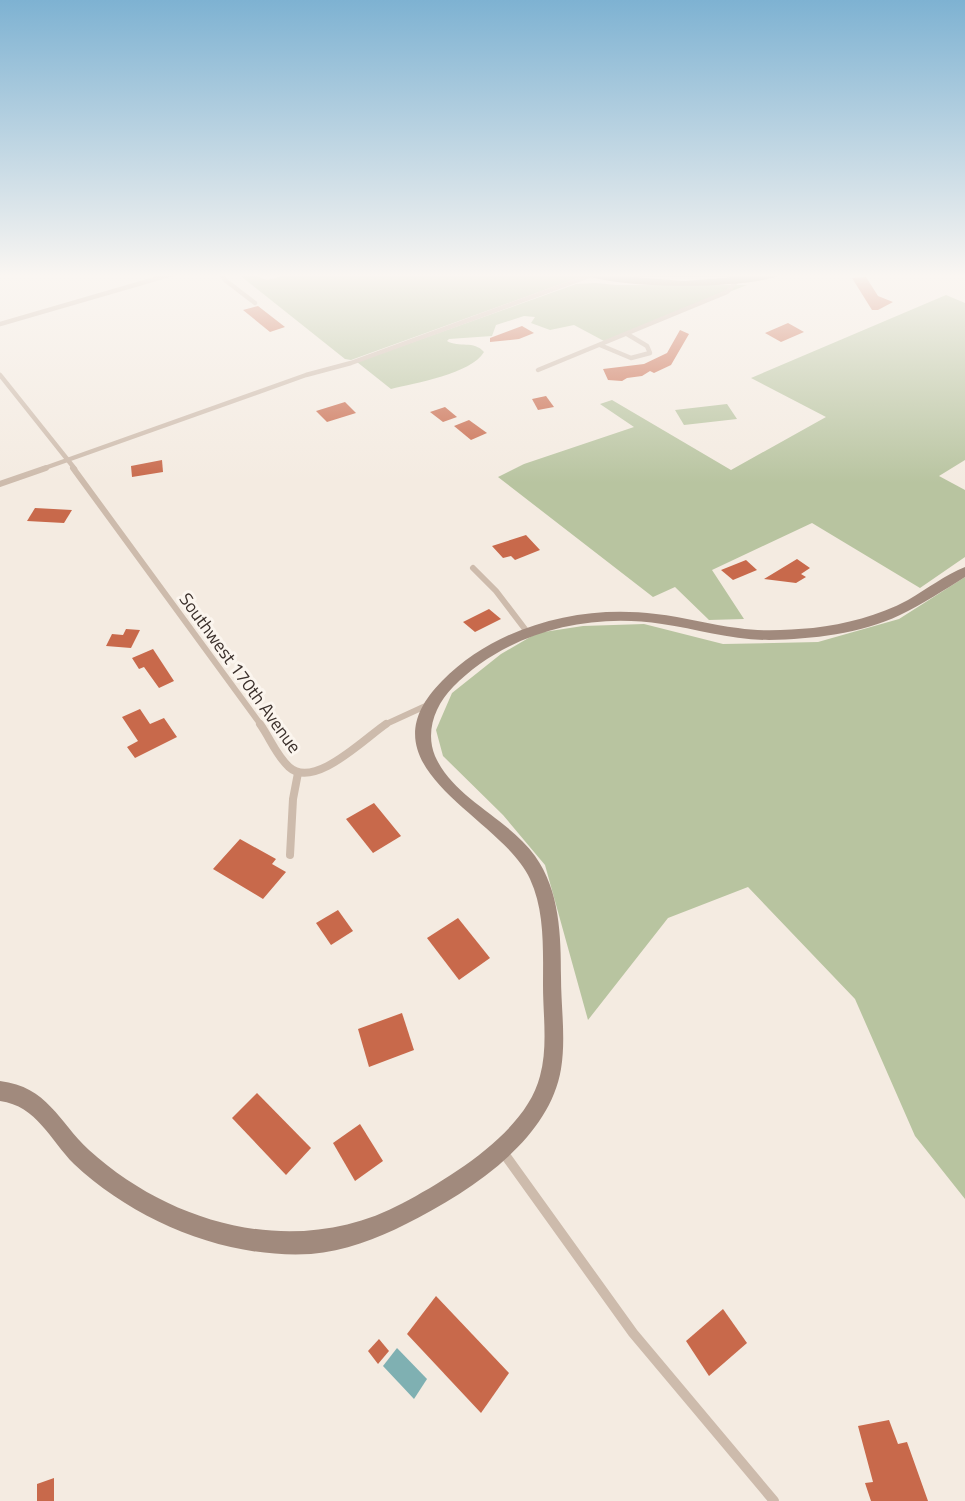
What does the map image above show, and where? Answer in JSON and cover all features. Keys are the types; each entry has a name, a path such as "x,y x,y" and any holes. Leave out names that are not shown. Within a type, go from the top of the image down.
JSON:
{"street":[{"path":"0,1091 15,1092 32,1101 86,1160 167,1214 218,1233 261,1242 307,1243 366,1231 420,1204 502,1149 537,1108 552,1066 551,957 546,906 539,879 529,860 506,835 447,782 426,754 423,732 434,702 443,689 461,673 496,649 528,633 570,621 620,616 652,618 752,634 815,631 889,615 965,571"}],"lane":[{"path":"0,484 306,375 362,359 405,343"},
{"path":"538,370 605,343"},
{"path":"600,345 629,358 640,358 650,353 647,346 642,343"},
{"path":"0,375 68,460"},
{"name":"Southwest 170th Avenue","path":"68,460 267,733 288,767 298,773 311,774 330,764 409,710 434,702"},
{"path":"473,568 491,583 504,599 507,609 528,633"},
{"path":"290,855 293,799 298,773"},
{"path":"502,1149 543,1204 613,1307 671,1381 774,1501"}],"green space":[{"path":"325,343 398,343 351,360 345,359"},
{"path":"410,343 471,345 484,352 477,360 455,372 391,389 357,362"},
{"path":"833,343 965,343 965,460 939,476 965,490 965,557 920,588 812,523 712,570 744,619 709,620 675,587 653,597 498,477 524,464 634,427 600,404 612,400 731,470 826,417 751,378"},
{"path":"727,404 737,419 684,425 675,410"},
{"path":"965,577 965,1199 915,1136 855,999 748,887 668,918 588,1020 545,865 503,815 443,756 436,730 452,693 501,654 537,633 583,626 644,624 723,644 818,642 899,619"}],"water":[{"path":"397,1348 427,1379 414,1399 383,1366"}],"building":[{"path":"673,343 684,343 671,365 654,373 650,371 642,376 622,381 608,380 603,369 644,364 667,353"},
{"path":"546,396 554,407 538,410 532,399"},
{"path":"345,402 356,413 327,422 316,411"},
{"path":"445,407 457,417 443,422 430,412"},
{"path":"469,420 487,433 471,440 454,426"},
{"path":"162,460 163,472 132,477 131,466"},
{"path":"35,508 72,510 64,523 27,521"},
{"path":"526,535 540,550 515,560 511,556 503,558 492,546"},
{"path":"797,559 810,568 801,574 806,577 796,583 764,579"},
{"path":"746,560 757,570 733,580 721,570"},
{"path":"489,609 501,619 475,632 463,622"},
{"path":"126,629 140,630 131,648 106,646 112,634 123,635"},
{"path":"153,649 174,681 159,688 144,667 139,669 132,658"},
{"path":"140,709 150,724 164,718 177,737 135,758 127,747 138,741 122,717"},
{"path":"374,803 401,836 373,853 346,819"},
{"path":"240,839 276,859 272,864 286,872 263,899 213,869"},
{"path":"338,910 353,931 331,945 316,923"},
{"path":"458,918 490,958 459,980 427,938"},
{"path":"402,1013 414,1050 369,1067 358,1029"},
{"path":"257,1093 311,1148 286,1175 232,1118"},
{"path":"360,1124 383,1161 355,1181 333,1143"},
{"path":"436,1296 509,1373 481,1413 407,1334"},
{"path":"723,1309 747,1343 709,1376 686,1341"},
{"path":"379,1339 389,1351 378,1364 368,1351"},
{"path":"889,1420 898,1444 907,1442 928,1501 871,1501 865,1483 873,1482 858,1426"},
{"path":"54,1478 54,1501 37,1501 37,1484"}]}
